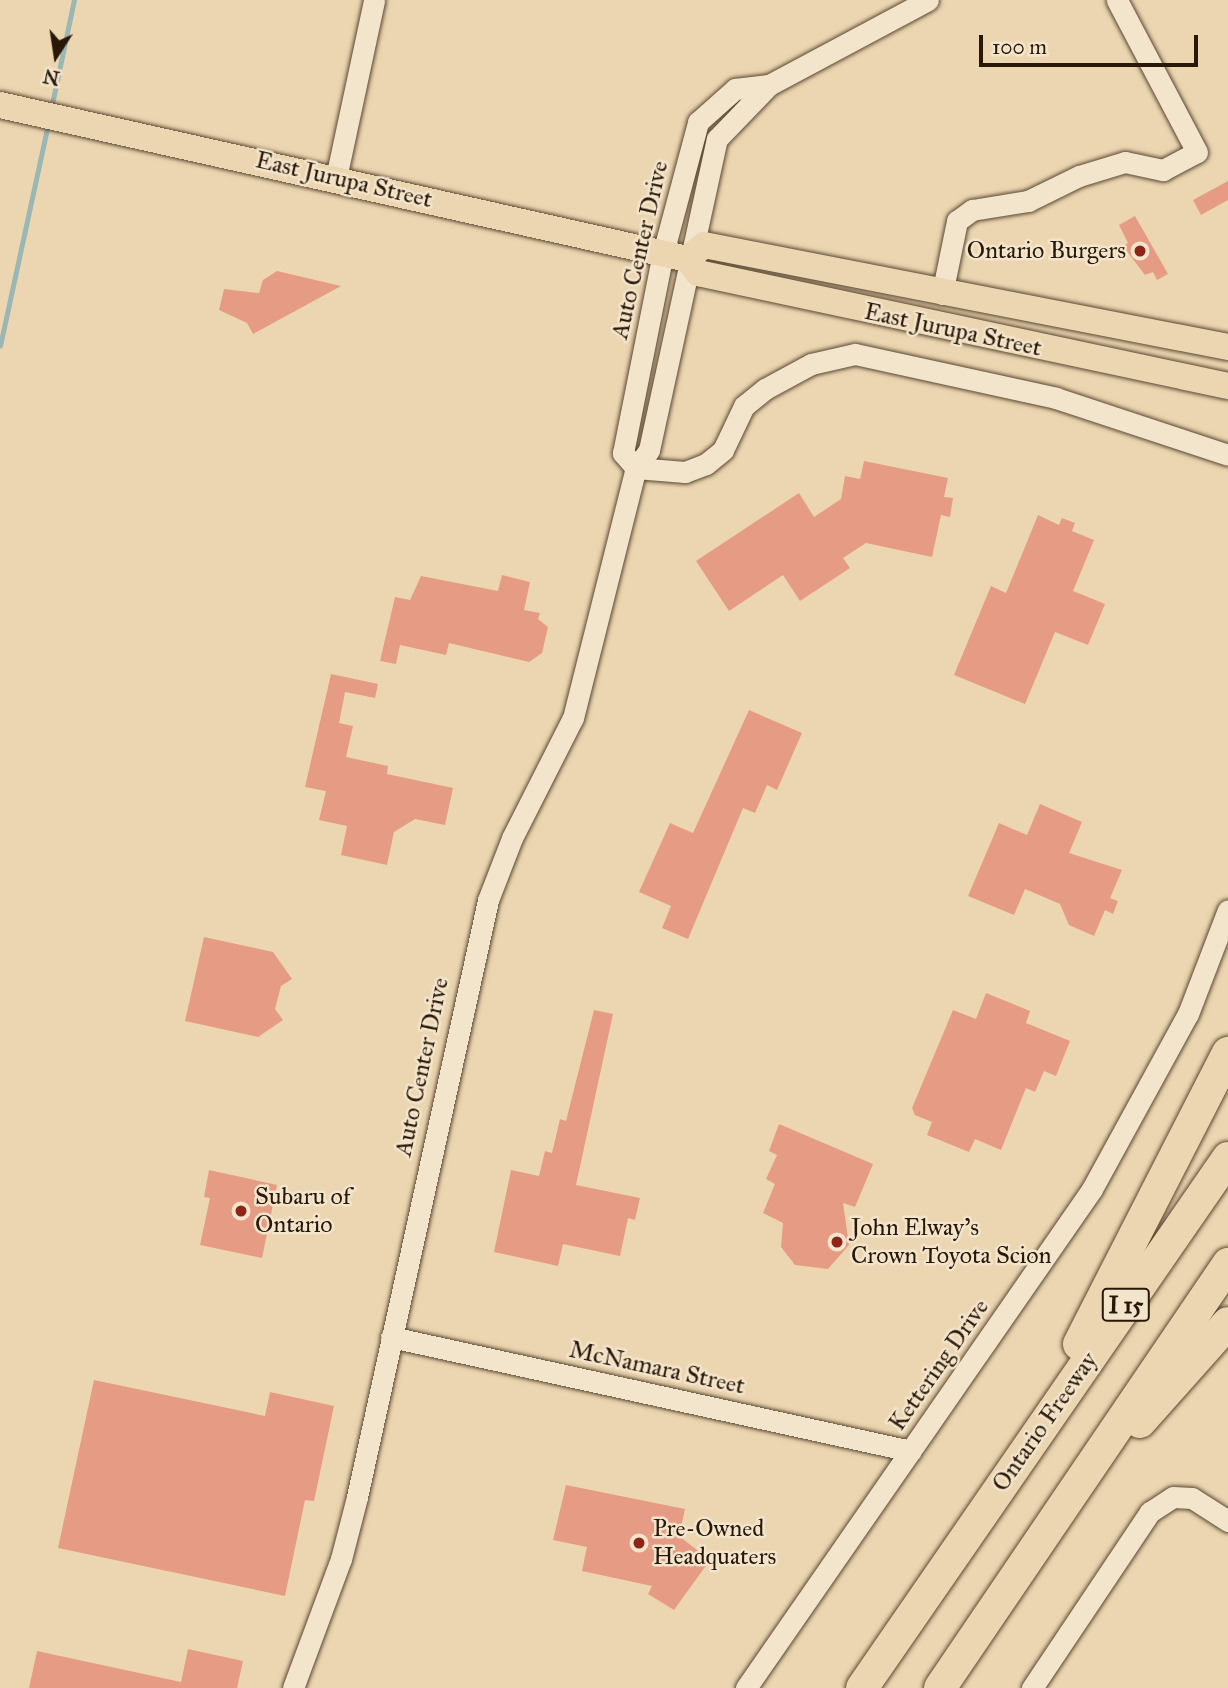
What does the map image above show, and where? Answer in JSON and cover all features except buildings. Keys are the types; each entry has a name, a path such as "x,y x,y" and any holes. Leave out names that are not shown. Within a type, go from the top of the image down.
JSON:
{"highway":[{"path":"1024,1452 1228,1053"},
{"name":"Ontario Freeway","path":"862,1688 1228,1158"},
{"name":"I 15","path":"940,1688 1228,1264"},
{"path":"1076,1489 1228,1323"}],"main road":[{"name":"East Jurupa Street","path":"0,105 675,256 698,273 1228,386"},
{"name":"East Jurupa Street","path":"675,256 704,245 1228,347"}],"street":[{"path":"335,178 374,0"},
{"name":"Auto Center Drive","path":"293,1688 341,1559 478,934 512,838 573,718 636,468 649,450 675,256 718,139 769,85 928,0"},
{"path":"942,293 957,221 972,210 1028,201 1079,176 1125,162 1163,170 1197,152 1117,0"},
{"path":"636,468 685,472 706,464 723,450 744,406 765,389 811,364 855,354 1056,398 1228,455"},
{"name":"Kettering Drive","path":"746,1688 1086,1199 1137,1113 1188,1014 1228,910"},
{"name":"McNamara Street","path":"391,1337 911,1451"},
{"path":"1032,1688 1150,1512 1173,1497 1192,1498 1228,1521"}],"waterway":[{"path":"51,109 74,0"},
{"path":"0,346 48,124"}],"place":[{"name":"Ontario Burgers","path":"1140,251"},
{"name":"Subaru of Ontario","path":"241,1211"},
{"name":"John Elway's Crown Toyota Scion","path":"837,1242"},
{"name":"Pre-Owned Headquaters","path":"639,1543"}]}
